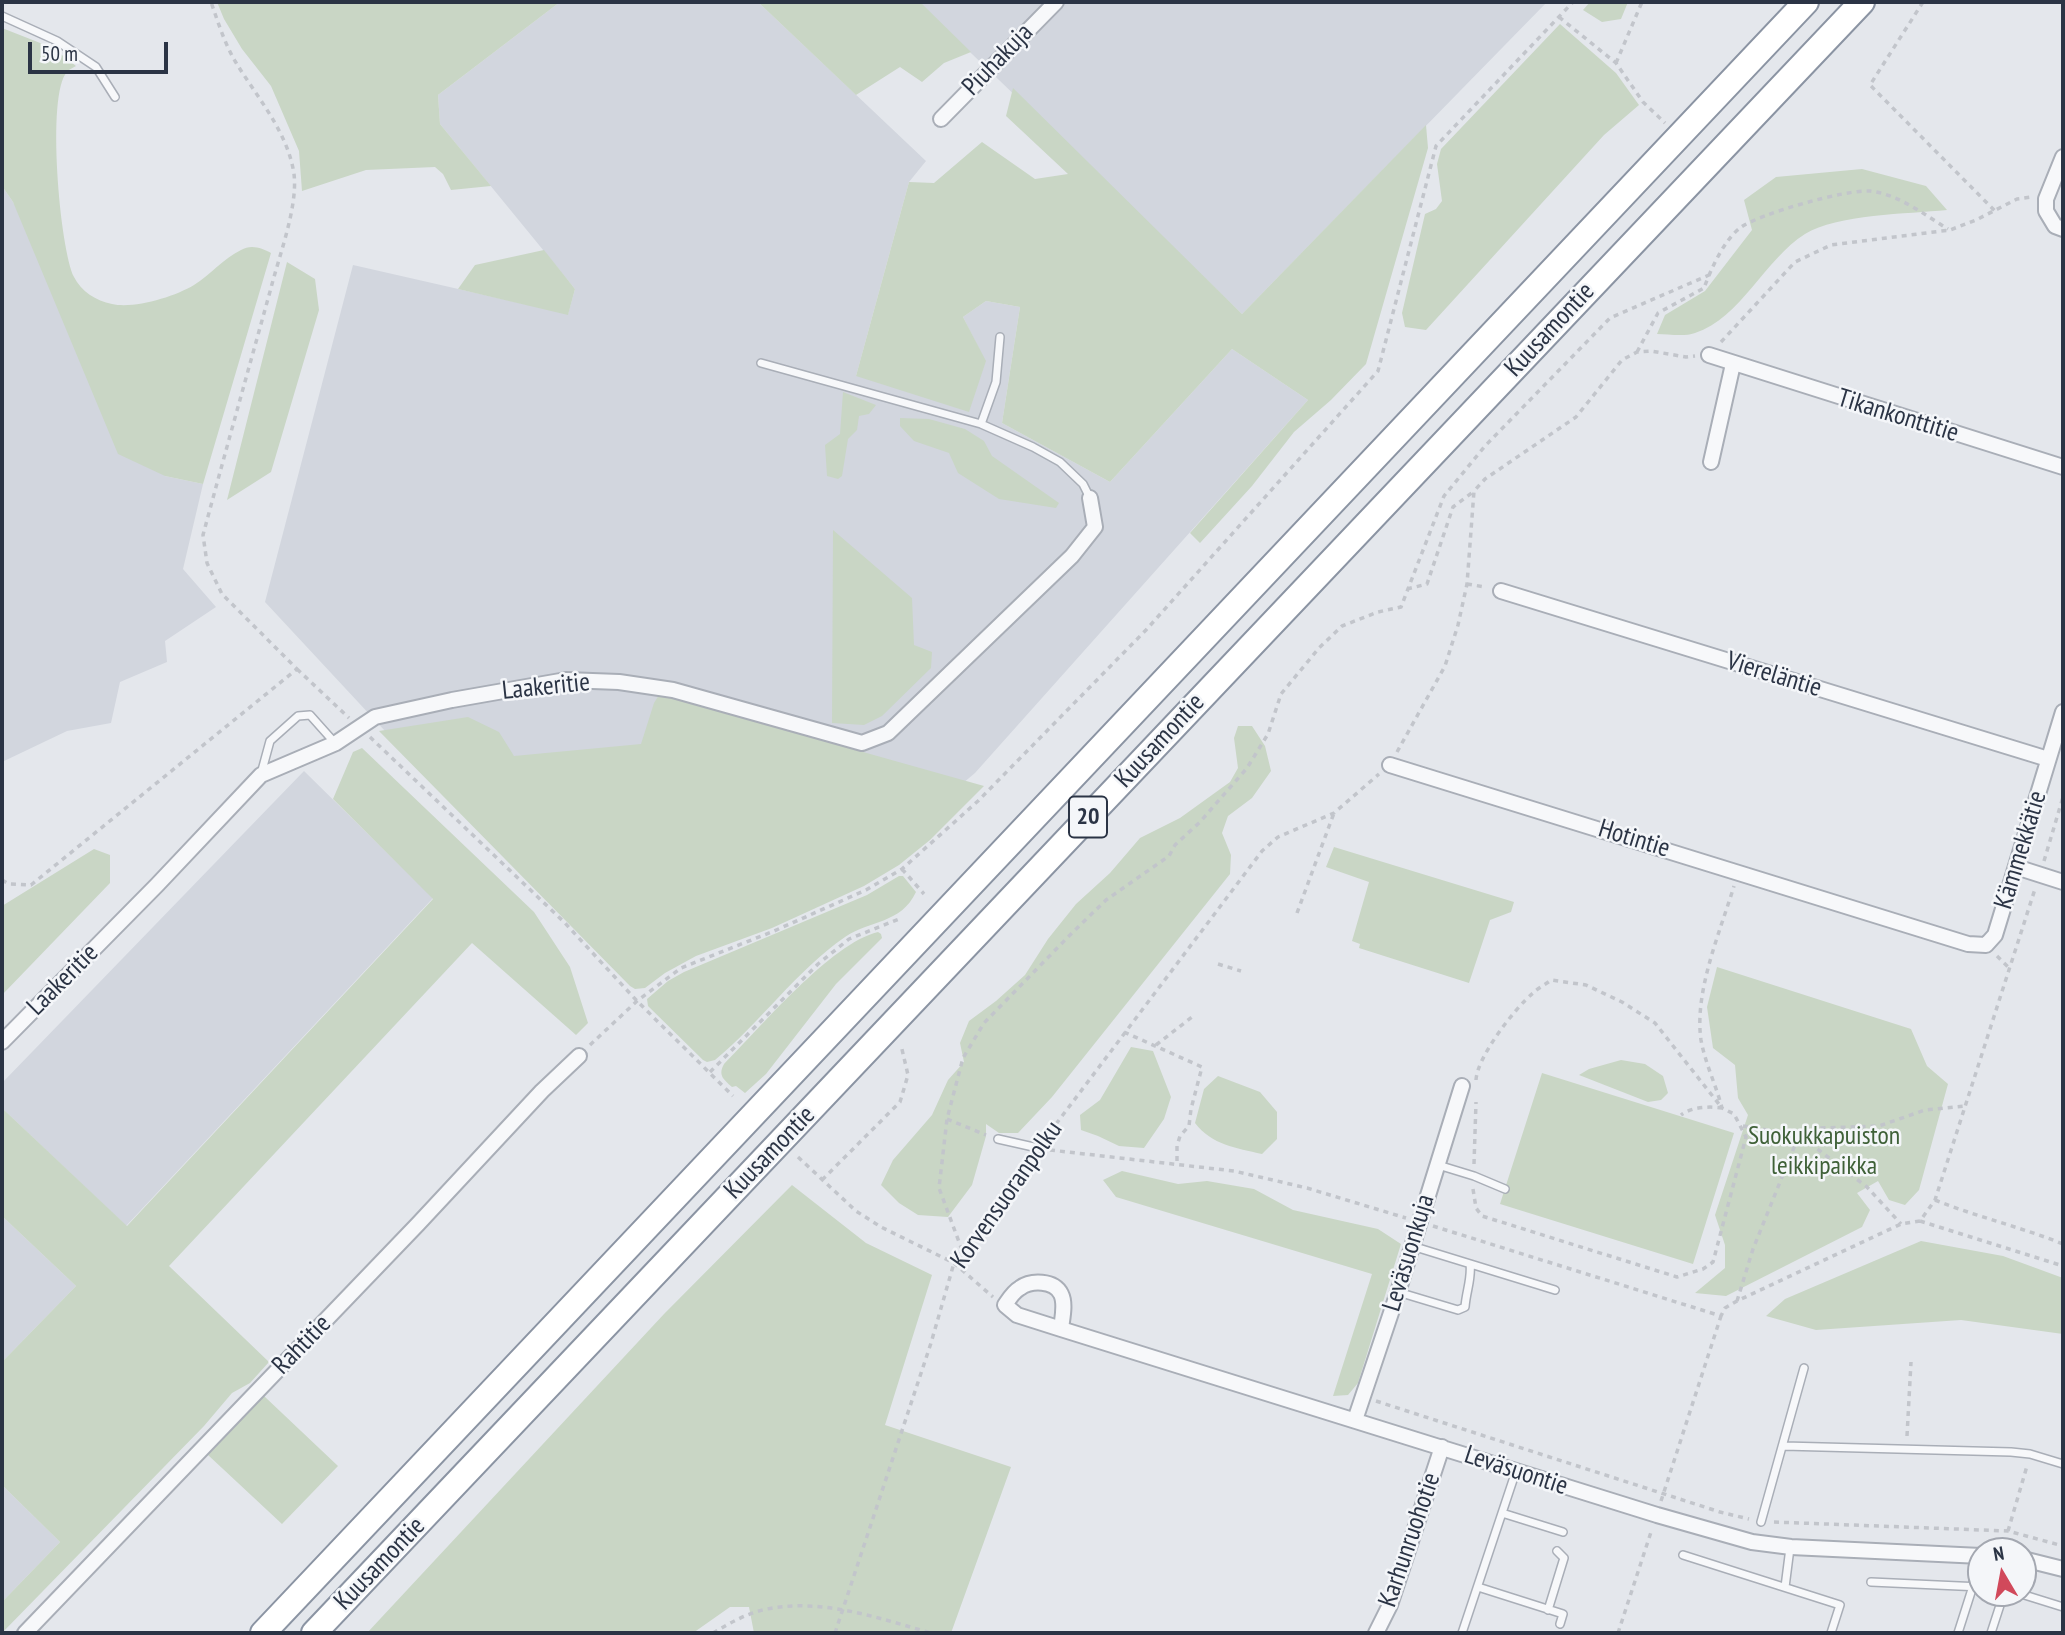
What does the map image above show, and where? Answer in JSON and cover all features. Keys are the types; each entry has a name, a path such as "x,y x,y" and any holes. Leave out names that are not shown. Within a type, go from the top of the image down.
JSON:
{"highway":[{"name":"Kuusamontie","path":"263,1633 1806,2"},
{"name":"Kuusamontie","path":"314,1633 1862,2"}],"street":[{"name":"Piuhakuja","path":"941,119 1056,2"},
{"path":"2059,228 2046,211 2046,199 2063,157"},
{"name":"Tikankonttitie","path":"1709,355 1733,365 2063,467"},
{"path":"1710,462 1733,365"},
{"name":"Laakeritie","path":"2,1042 261,775 336,743 376,717 566,680 619,682 673,690 862,743 888,733 1072,556 1096,527 1090,498"},
{"name":"Viereläntie","path":"1501,590 2048,759"},
{"name":"Kämmekkätie","path":"1986,945 1995,936 2063,712"},
{"name":"Hotintie","path":"1390,765 1968,944 1986,945"},
{"path":"2016,867 2063,883"},
{"name":"Rahtitie","path":"25,1633 542,1091 579,1056"},
{"name":"Leväsuonkuja","path":"1355,1420 1437,1164 1469,1086"},
{"path":"1005,1306 1013,1293 1022,1286 1050,1284 1060,1292 1063,1301 1061,1329"},
{"name":"Leväsuontie","path":"1005,1306 1017,1315 1061,1329 1657,1515 1752,1542 1791,1547 1967,1555"},
{"name":"Karhunruohotie","path":"1376,1633 1390,1605 1442,1447"},
{"path":"2037,1562 2063,1569"}],"lane":[{"path":"2,16 57,41 96,67 115,97"},
{"path":"981,425 996,382 1000,337"},
{"path":"761,363 981,425 1033,447 1060,462 1083,484 1090,498"},
{"path":"261,775 270,741 298,716 310,715 336,743"},
{"path":"998,1139 1038,1148"},
{"path":"1437,1164 1505,1189"},
{"path":"1411,1246 1555,1290"},
{"path":"1398,1292 1458,1310 1465,1307 1466,1285 1472,1276 1471,1264"},
{"path":"1762,1522 1804,1368"},
{"path":"1784,1446 2011,1451 2063,1464"},
{"path":"1462,1633 1516,1471"},
{"path":"1502,1513 1563,1532"},
{"path":"1785,1587 1791,1547"},
{"path":"1548,1609 1564,1558 1557,1550"},
{"path":"1683,1555 1840,1605 1831,1633"},
{"path":"1871,1582 1967,1586"},
{"path":"1478,1587 1563,1614 1560,1624"},
{"path":"2037,1599 2063,1607"},
{"path":"1958,1633 1969,1607"},
{"path":"1991,1633 1999,1607"}],"path":[{"path":"211,2 230,52 264,104 284,144 294,172 295,187 278,261 203,535 207,563 222,594 297,669 564,922 636,1001 733,1096"},
{"path":"579,1056 636,1001 666,977 698,960 866,890 902,869 978,801 1146,630 1378,371 1436,146 1573,2"},
{"path":"1616,62 1642,2"},
{"path":"1923,2 1870,85 1995,211"},
{"path":"1559,17 1573,25 1616,62 1643,102 1679,136"},
{"path":"1637,352 1658,313 1704,288 1714,262 1740,228 1783,209 1827,197 1870,191 1900,201 1950,230"},
{"path":"1406,589 1427,584 1453,507 1485,479 1576,417 1622,360 1637,352 1651,351 1686,357 1709,355 1795,262 1831,245 1950,230 2017,199 2046,199"},
{"path":"963,1250 939,1188 947,1119 963,1058 984,1023 1107,900 1170,856 1175,845 1200,822 1247,768 1268,734 1281,694 1342,626 1378,612 1401,607 1444,496 1485,446 1610,318 1709,275"},
{"path":"1390,765 1445,666 1458,625 1467,583 1474,491"},
{"path":"2,880 9,884 31,885 297,669"},
{"name":"Korvensuoranpolku","path":"835,1633 954,1263 1124,1031 1262,851 1279,837 1334,813 1390,765"},
{"path":"1920,1221 1935,1200 2063,797"},
{"path":"1297,913 1334,813"},
{"path":"902,869 924,894"},
{"path":"1722,1108 1704,1053 1700,1001 1738,871"},
{"path":"710,1072 828,956 849,939 899,919"},
{"path":"1218,964 1241,971"},
{"path":"1469,1086 1489,1045 1532,993 1552,981 1586,985 1622,1002 1655,1023 1722,1108"},
{"path":"1156,1045 1192,1017"},
{"path":"1124,1031 1202,1067 1189,1125 1180,1136 1177,1146 1177,1166"},
{"path":"822,1180 900,1102 908,1075 899,1036"},
{"path":"1476,1098 1473,1194 1476,1208 1482,1216 1676,1277 1703,1269 1713,1262 1746,1137 1734,1114 1722,1108 1709,1106 1681,1115"},
{"path":"1742,1126 1798,1135 1821,1128 1879,1126 1925,1110 1964,1106"},
{"path":"947,1119 998,1139"},
{"path":"1798,1135 1867,1187 1901,1224"},
{"path":"1737,1301 1753,1249 1798,1135"},
{"path":"1038,1148 1234,1171 1307,1188 1721,1316"},
{"path":"797,1157 856,1211 881,1227 954,1263 1005,1306"},
{"path":"1935,1200 1969,1214 2035,1232 2063,1244"},
{"path":"1619,1633 1725,1308 1901,1224 1920,1221 2063,1266"},
{"path":"1907,1449 1911,1362"},
{"path":"1364,1397 1720,1512 1762,1522 2008,1531 2063,1546"},
{"path":"2008,1531 2030,1454"},
{"path":"713,1633 737,1619 766,1609 797,1606 843,1609 931,1633"}],"shaded area":[{"path":"560,2 758,2 926,161 909,182 856,376 985,361 963,317 986,301 1020,307 1002,423 1110,482 1232,349 1308,400 975,773 956,789 651,748 425,774 265,602 353,265 568,314 575,289 440,124 438,95"},
{"path":"918,2 1547,2 1242,314"},
{"path":"2,186 165,476 203,484 183,569 216,607 165,641 167,662 120,682 111,723 67,731 2,762"},
{"path":"304,771 433,898 126,1226 2,1108 2,1083"},
{"path":"2,1216 76,1286 2,1362"},
{"path":"2,1485 60,1542 2,1602"}],"green space":[{"path":"217,2 560,2 438,95 440,124 491,186 451,190 443,174 435,167 366,170 302,191 299,151 271,86 242,49"},
{"path":"758,2 920,2 971,52 944,63 922,82 900,67 856,95"},
{"path":"1590,2 1628,2 1621,19 1602,22 1583,10"},
{"path":"1560,24 1616,73 1639,105 1604,135 1426,330 1405,327 1402,313 1425,214 1436,209 1442,201 1437,164 1441,149"},
{"path":"2,28 53,48 76,66 67,72 61,86 57,109 57,172 69,261 74,277 85,291 106,303 142,303 165,298 194,285 229,257 245,248 256,247 271,253 203,484 165,476 118,454 13,202 2,186"},
{"path":"1013,88 1242,314 1426,125 1428,148 1366,364 1331,400 1294,432 1252,486 1200,543 1190,533 1308,400 1232,349 1110,482 1002,423 1020,307 986,301 963,317 986,361 969,412 856,376 909,182 934,183 982,142 1035,179 1068,174 1006,116"},
{"path":"1862,169 1926,186 1947,210 1873,216 1819,227 1791,245 1726,315 1711,325 1691,334 1657,334 1665,315 1705,291 1752,230 1744,200 1776,177"},
{"path":"544,250 575,289 568,315 458,289 475,265"},
{"path":"287,262 315,279 319,310 271,472 227,500"},
{"path":"843,392 876,405 869,414 859,416 857,430 848,439 842,476 838,479 827,476 825,445 840,434"},
{"path":"900,418 929,419 965,429 984,441 992,456 1059,503 1056,508 999,499 958,473 949,453 914,441 900,426"},
{"path":"833,530 912,598 914,645 932,652 931,668 882,716 864,725 832,723"},
{"path":"659,695 984,786 930,840 899,865 864,886 772,928 696,956 645,988 635,989 379,731 468,717 499,732 514,756 641,744"},
{"path":"1238,726 1252,726 1265,746 1271,771 1252,798 1228,816 1222,833 1231,855 1230,874 1052,1097 1018,1133 999,1133 986,1124 986,1136 972,1185 948,1217 918,1215 899,1203 881,1185 893,1160 932,1115 948,1080 964,1062 960,1043 969,1021 1025,975 1048,939 1076,904 1110,873 1140,838 1180,818 1230,782 1238,768 1234,738"},
{"path":"362,748 534,912 570,967 588,1023 576,1035 472,943 169,1266 269,1362 250,1383 232,1393 204,1426 2,1633 2,1602 60,1542 2,1485 2,1362 76,1286 2,1216 2,1108 127,1226 433,899 333,799 353,752"},
{"path":"1334,847 1514,902 1511,912 1490,920 1469,983 1359,948 1360,944 1352,941 1369,882 1326,867"},
{"path":"94,849 110,855 110,883 2,995 2,906"},
{"path":"903,876 916,892 902,910 894,916 855,931 827,950 715,1060 703,1060 648,1006 647,999 668,981 684,972 867,895"},
{"path":"878,932 882,938 836,984 766,1074 745,1093 726,1082 722,1077 724,1064 797,989 839,952 859,939"},
{"name":"Suokukkapuiston leikkipaikka","path":"1717,967 1911,1029 1927,1066 1948,1084 1919,1190 1905,1205 1889,1200 1878,1181 1857,1193 1870,1210 1862,1227 1726,1296 1695,1293 1725,1268 1725,1245 1715,1215 1748,1115 1738,1098 1735,1065 1713,1048 1707,1007"},
{"path":"1131,1047 1153,1051 1171,1097 1164,1119 1144,1148 1119,1146 1081,1130 1080,1115 1100,1100"},
{"path":"1621,1060 1645,1064 1663,1076 1668,1093 1661,1100 1648,1102 1579,1075 1589,1069"},
{"path":"1542,1073 1734,1133 1693,1264 1500,1204"},
{"path":"1218,1076 1260,1092 1277,1112 1277,1139 1262,1154 1217,1141 1195,1123 1204,1089"},
{"path":"1122,1171 1178,1184 1207,1181 1254,1189 1293,1210 1378,1229 1401,1244 1358,1383 1348,1395 1333,1396 1372,1274 1116,1197 1103,1180"},
{"path":"792,1185 866,1243 932,1275 885,1425 1011,1467 951,1633 754,1633 749,1607 730,1607 693,1633 367,1633 664,1314"},
{"path":"1921,1241 2003,1256 2063,1278 2063,1334 1961,1320 1816,1330 1766,1316 1785,1299"},
{"path":"264,1396 338,1466 282,1524 208,1455"}]}
